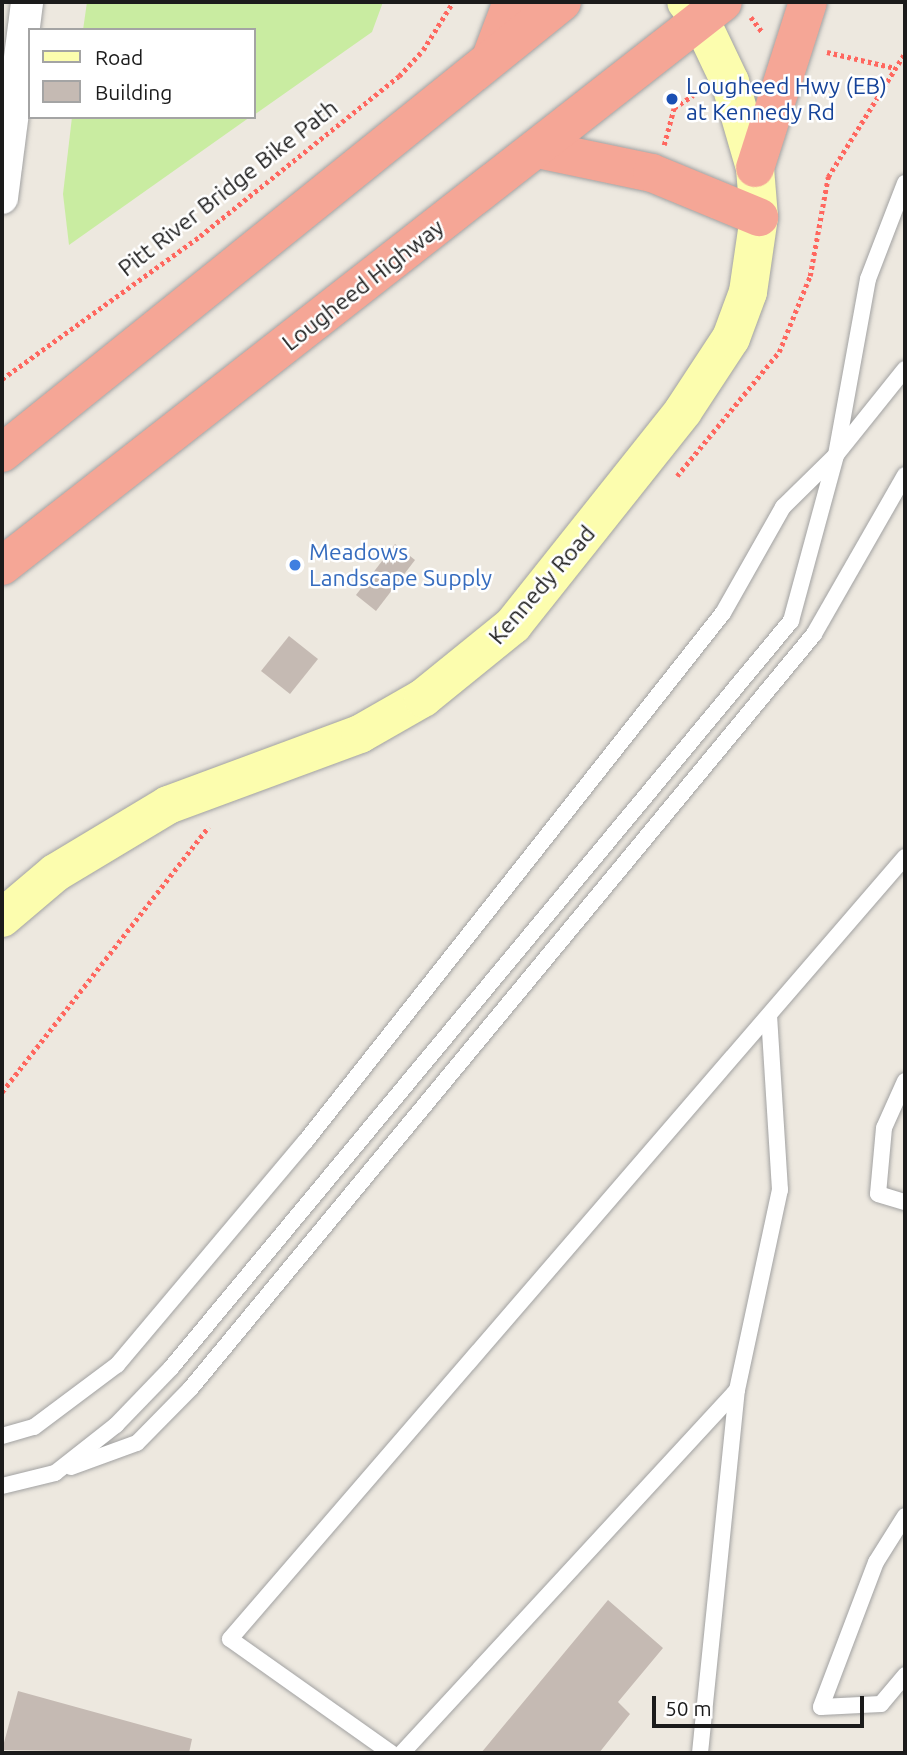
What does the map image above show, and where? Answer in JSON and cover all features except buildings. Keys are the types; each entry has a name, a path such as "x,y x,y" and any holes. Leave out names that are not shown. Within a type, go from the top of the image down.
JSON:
{"highway":[{"path":"492,55 512,2"},
{"path":"2,453 492,55 562,2"},
{"path":"755,167 808,2"},
{"name":"Lougheed Highway","path":"2,566 537,149 703,8"},
{"path":"537,149 652,173 759,217"}],"main road":[{"name":"Kennedy Road","path":"2,918 55,873 168,805 360,734 423,698 513,625 683,411 731,338 748,292 759,217 755,167 726,69 703,8"}],"street":[{"path":"2,198 27,2"}],"lane":[{"path":"55,1473 116,1425 171,1368 791,621 836,454 868,279 905,183"},
{"path":"2,1436 34,1427 117,1365 305,1142 723,613 783,507 836,454 905,369"},
{"path":"2,1486 55,1473 137,1443 191,1388 814,634 905,475"},
{"path":"391,1753 230,1639 769,1017 905,856"},
{"path":"700,1753 737,1390 780,1190 769,1017"},
{"path":"905,1081 884,1128 877,1194 905,1202"},
{"path":"402,1753 737,1390"},
{"path":"905,1516 876,1562 821,1707 881,1704 905,1675"}],"path":[{"name":"Pitt River Bridge Bike Path","path":"2,379 200,236 400,76 429,42 453,2"},
{"path":"815,49 895,68 905,53"},
{"path":"674,108 693,95"},
{"path":"662,153 674,108 672,99"}],"green space":[{"path":"87,2 383,2 372,32 256,114 256,28 83,28"},
{"path":"72,119 247,119 69,245 63,194"}],"place":[{"name":"Lougheed Hwy (EB) at Kennedy Rd","path":"672,99"},
{"name":"Meadows Landscape Supply","path":"295,565"}]}
